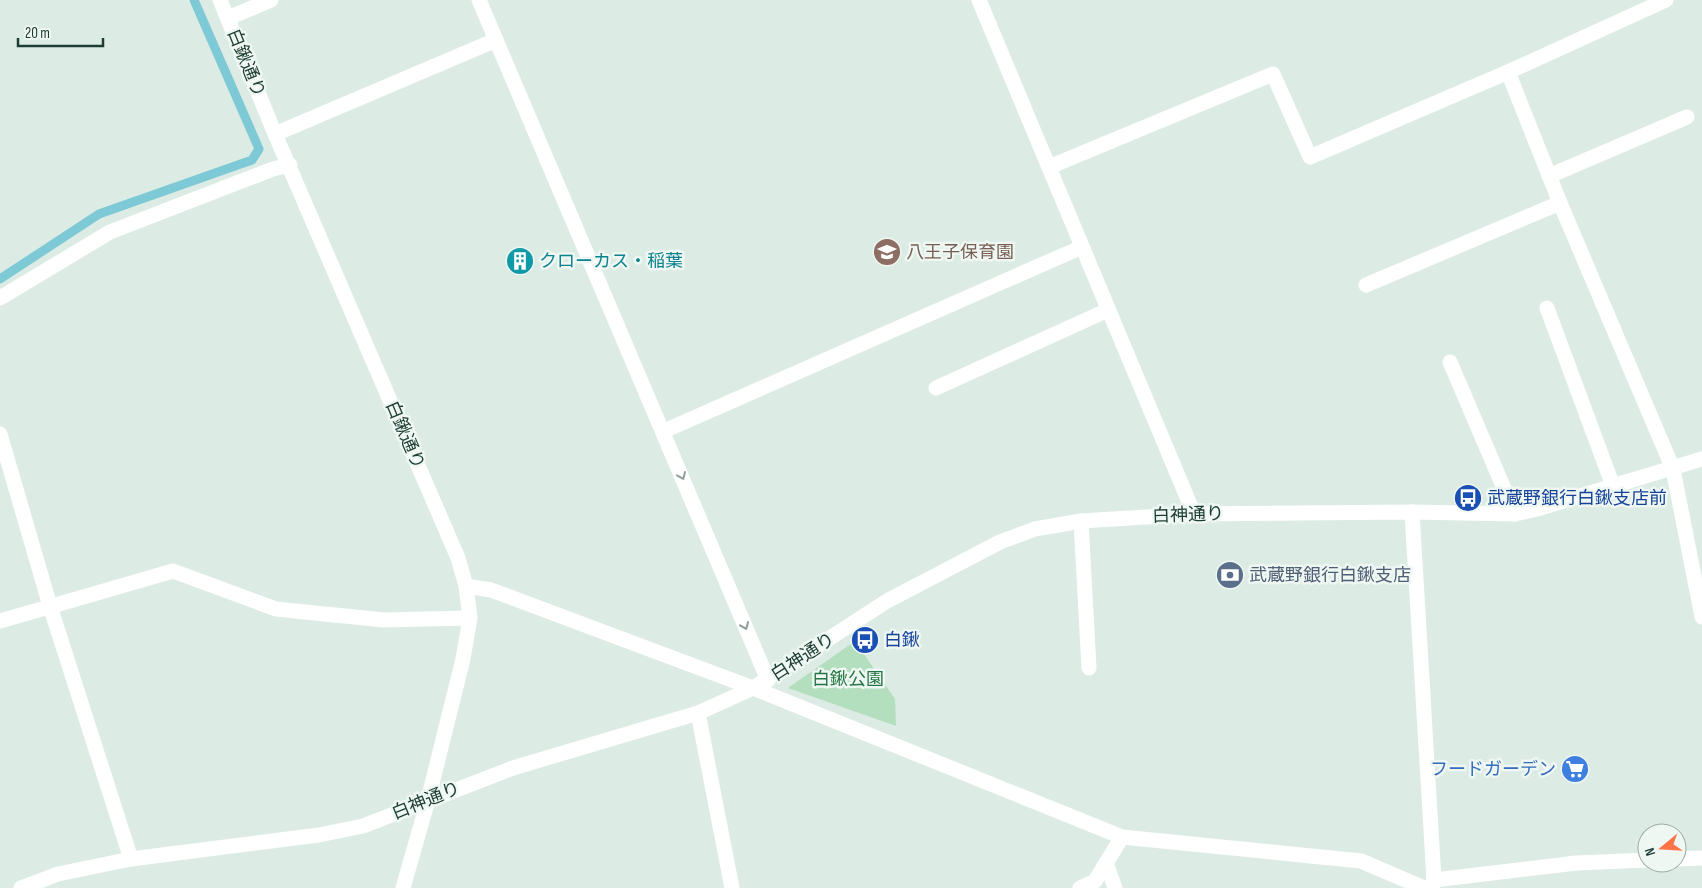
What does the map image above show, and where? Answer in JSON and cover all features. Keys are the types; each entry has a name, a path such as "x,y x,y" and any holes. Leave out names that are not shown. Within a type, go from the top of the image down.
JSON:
{"street":[{"name":"白鍬通り","path":"220,0 275,134 458,558 466,586 470,618 463,658 428,800 403,888"},
{"path":"228,18 271,0"},
{"path":"479,0 664,431 768,680"},
{"path":"979,0 1194,514"},
{"path":"1049,167 1273,74 1310,157 1508,72 1666,0"},
{"path":"275,134 496,40"},
{"path":"1508,72 1549,176 1673,468 1702,617"},
{"path":"1549,176 1687,117"},
{"path":"0,298 110,232 273,169 290,165"},
{"path":"1366,285 1560,202"},
{"path":"664,431 1082,247"},
{"path":"1547,308 1613,486"},
{"path":"936,388 1108,310"},
{"path":"1450,362 1515,514"},
{"path":"0,434 50,606 131,859"},
{"name":"白神通り","path":"21,888 58,874 131,859 319,835 363,826 513,768 698,713 768,680 887,601 1000,542 1035,528 1081,521 1194,514 1412,512 1515,514 1538,509 1702,460"},
{"path":"1412,512 1430,885"},
{"path":"1081,521 1089,668"},
{"path":"0,621 173,571 276,609 384,620 470,618"},
{"path":"466,586 491,590 753,688 1122,837 1361,862 1430,885 1576,862 1637,860"},
{"path":"698,713 732,888"},
{"path":"1080,888 1095,881 1122,837"},
{"path":"1687,859 1702,858"},
{"path":"1106,863 1115,888"}],"green space":[{"name":"白鍬公園","path":"855,641 895,699 896,726 788,688"}],"waterway":[{"path":"0,279 99,214 252,160 259,149 194,0"}],"place":[{"name":"八王子保育園","path":"887,252"},
{"name":"クローカス・稲葉","path":"520,261"},
{"name":"武蔵野銀行白鍬支店前","path":"1468,498"},
{"name":"武蔵野銀行白鍬支店","path":"1230,575"},
{"name":"白鍬","path":"865,640"},
{"name":"フードガーデン","path":"1575,769"}]}
